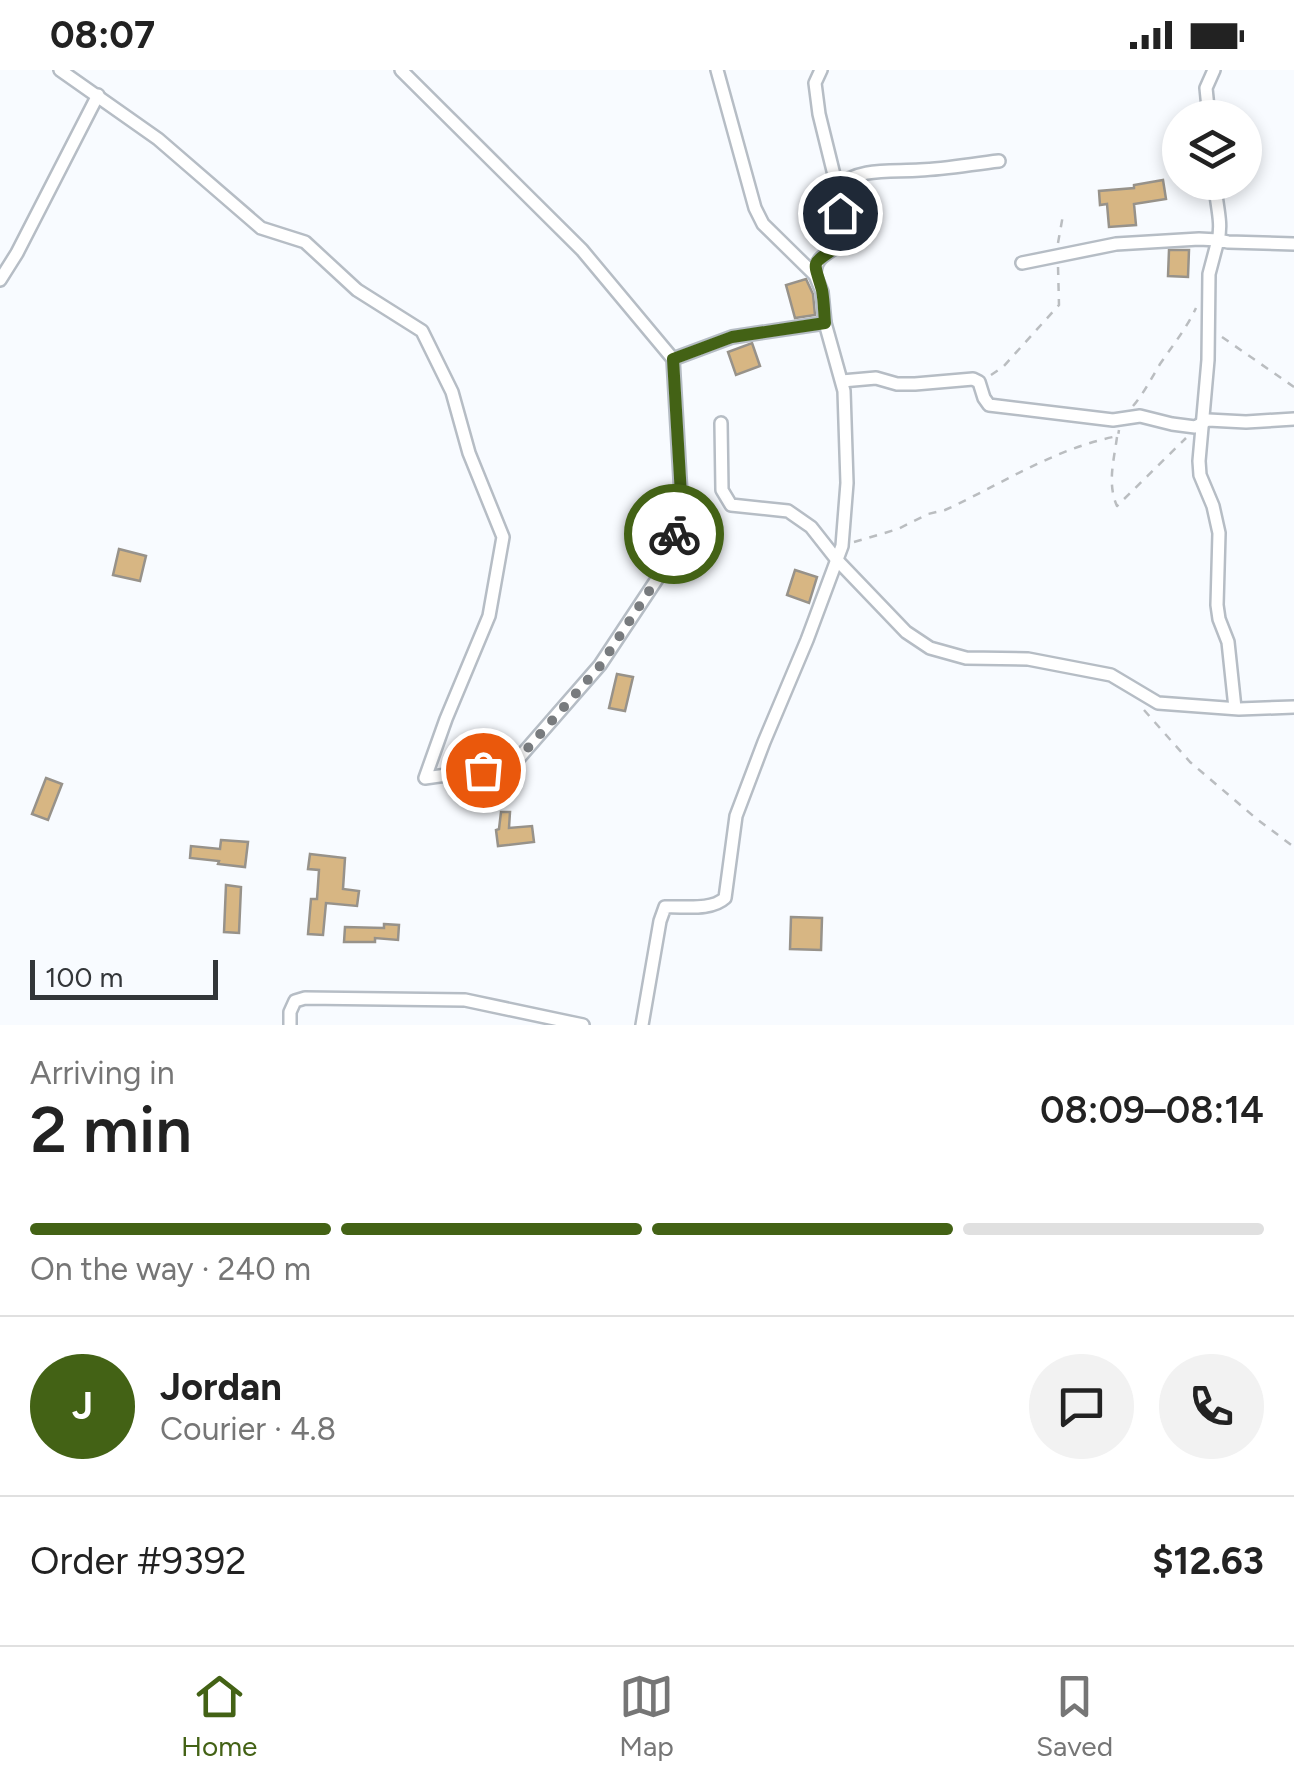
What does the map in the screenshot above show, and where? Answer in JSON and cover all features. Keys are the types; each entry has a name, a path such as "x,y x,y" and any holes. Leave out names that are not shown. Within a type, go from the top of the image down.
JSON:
{"street":[{"path":"60,70 158,139 261,228 305,242 357,290 422,331 452,392 468,452 504,537 489,616 425,778 512,766 600,666 659,576 682,512 673,359 582,250 401,70"},
{"path":"718,70 755,208 763,224 816,275"},
{"path":"642,1025 665,907 710,906 725,898 736,816 842,546 847,483 844,391 825,323 815,266 819,258 838,246 840,232 836,188 815,84 821,70"},
{"path":"1207,100 1206,88 1214,70"},
{"path":"0,280 98,96"},
{"path":"836,188 846,178 866,173 998,161"},
{"path":"1215,200 1221,232 1209,274 1199,460 1200,476 1219,533 1216,604 1228,642 1234,708"},
{"path":"1022,262 1116,244 1199,238 1294,244"},
{"path":"673,359 732,337 825,323"},
{"path":"842,382 876,378 915,384 973,379 979,382 989,406 1113,420 1140,416 1195,427 1208,420 1294,419"},
{"path":"721,423 722,490 731,505 788,511 811,526 837,560 906,632 930,648 966,658 1028,660 1111,675 1158,703 1294,707"},
{"path":"290,1025 295,1001 305,998 465,1000 584,1025"}],"path":[{"path":"979,382 1003,367 1059,305 1058,241 1063,216"},
{"path":"1202,423 1117,506 1112,477 1122,419 1148,388 1186,330 1198,302 1209,292"},
{"path":"1209,328 1294,386"},
{"path":"842,546 945,510 1065,451 1118,436"},
{"path":"1136,689 1144,711 1190,762 1294,847"}],"building":[{"path":"1162,180 1162,200 1134,204 1136,225 1109,227 1107,204 1100,205 1099,191"},
{"path":"1169,250 1189,250 1188,277 1168,276"},
{"path":"806,279 813,294 815,315 795,318 786,285"},
{"path":"752,343 760,366 736,375 728,352"},
{"path":"119,549 146,556 140,581 113,575"},
{"path":"795,570 817,577 809,603 787,595"},
{"path":"617,674 633,677 625,711 609,708"},
{"path":"46,778 62,784 48,820 32,814"},
{"path":"501,812 510,812 509,828 532,826 534,842 498,846 496,830"},
{"path":"221,840 248,842 245,867 190,858 191,846 220,849"},
{"path":"310,854 345,858 343,889 359,891 357,906 326,903 323,935 308,934 319,870 308,869"},
{"path":"226,885 241,887 239,933 224,932"},
{"path":"791,917 822,918 821,950 790,949"},
{"path":"384,924 399,925 398,940 344,942 345,927 384,928"}],"way so far":[{"path":"483,770 512,766 600,666 659,576 674,534"}],"route":[{"path":"674,534 682,512 673,359 732,337 825,323 815,266 819,258 838,246 840,213"}]}
